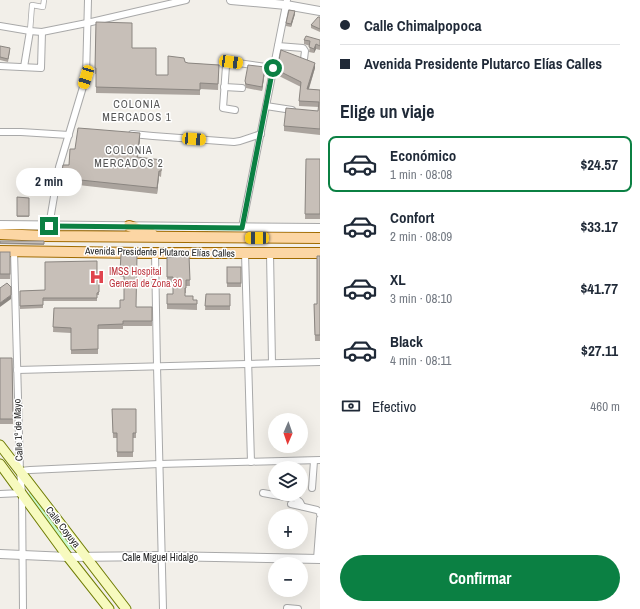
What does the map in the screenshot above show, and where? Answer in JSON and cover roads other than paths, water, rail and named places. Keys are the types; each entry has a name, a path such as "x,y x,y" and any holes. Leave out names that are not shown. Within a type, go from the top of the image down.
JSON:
{"main road":[{"path":"129,226 163,237"},
{"name":"Avenida Presidente Plutarco Elías Calles","path":"0,234 44,236 320,238"},
{"name":"Avenida Presidente Plutarco Elías Calles","path":"0,251 320,253"},
{"name":"Calle Coyuya","path":"0,446 126,609"},
{"name":"Calle Coyuya","path":"0,464 68,557 109,609"}],"street":[{"path":"24,67 30,31 32,5 43,7 44,0"},
{"path":"49,226 59,166 86,77 88,0"},
{"path":"0,26 42,32 186,0"},
{"path":"231,0 286,2 320,11"},
{"path":"242,228 286,2"},
{"path":"0,72 0,66 41,68 42,32"},
{"path":"278,46 303,48 305,50 304,59"},
{"path":"218,65 226,66 231,62 273,68"},
{"path":"226,66 223,108 235,110"},
{"path":"224,87 242,88"},
{"path":"266,106 292,110"},
{"path":"0,132 69,132 78,129"},
{"path":"127,133 234,142 261,134"},
{"path":"0,225 320,228"},
{"name":"Calle 1º de Mayo","path":"14,251 20,471 22,494 23,609"},
{"path":"155,253 163,609"},
{"path":"245,253 251,462"},
{"path":"270,253 272,363"},
{"path":"17,370 320,362"},
{"path":"20,471 159,464 317,461 312,488"},
{"path":"263,493 296,499 302,506"},
{"path":"0,494 22,494"},
{"path":"291,504 320,512"},
{"path":"319,559 320,519"},
{"name":"Calle Miguel Hidalgo","path":"0,554 68,557 161,556 319,559"},
{"path":"287,608 298,609"}],"place":[{"name":"IMSS Hospital General de Zona 30","path":"97,277"}],"district":[{"name":"COLONIA MERCADOS 1","path":"137,110"},
{"name":"COLONIA MERCADOS 2","path":"129,156"}]}
